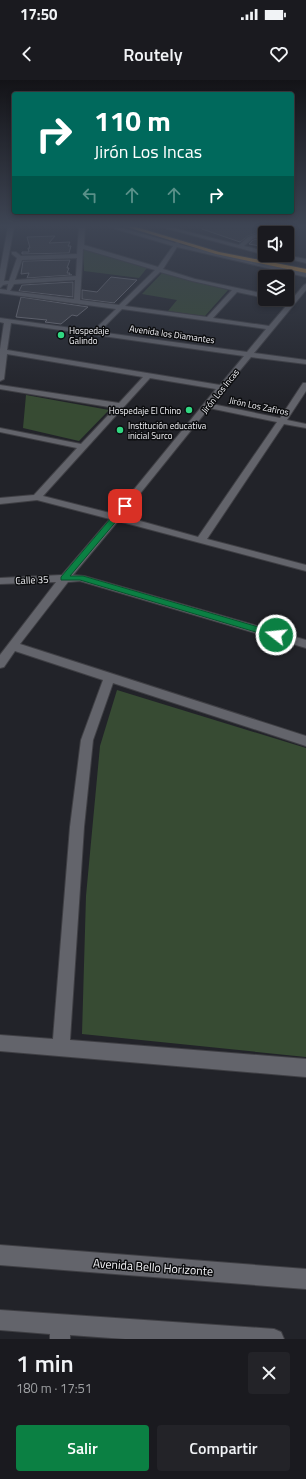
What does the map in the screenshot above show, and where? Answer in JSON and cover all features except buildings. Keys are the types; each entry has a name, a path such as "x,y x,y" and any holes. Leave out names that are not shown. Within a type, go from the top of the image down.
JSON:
{"street":[{"path":"8,292 10,286"},
{"path":"77,301 78,286"},
{"path":"0,320 97,333 143,286"},
{"path":"221,286 258,294"},
{"name":"Jirón Los Incas","path":"294,296 306,286"},
{"path":"209,319 236,289"},
{"path":"0,291 272,328"},
{"name":"Jirón Los Incas","path":"0,664 64,578 208,406 246,353 272,328 286,306"},
{"path":"0,379 2,351 8,321"},
{"name":"Avenida los Diamantes","path":"97,333 246,353"},
{"path":"2,351 222,388"},
{"path":"246,353 306,362"},
{"path":"37,497 148,376"},
{"path":"201,540 306,385"},
{"path":"0,387 120,406"},
{"name":"Jirón Los Zafiros","path":"208,406 306,426"},
{"path":"0,430 83,447"},
{"path":"0,501 37,497 306,568"},
{"name":"Calle 35","path":"0,581 80,578 306,644"},
{"path":"12,646 306,741"},
{"path":"61,1047 77,827 87,740 109,678"},
{"path":"0,1043 306,1068"},
{"name":"Avenida Bello Horizonte","path":"0,1255 306,1279"},
{"path":"0,1320 60,1332 274,1339"}],"green space":[{"path":"150,286 212,286 228,290 205,316 168,311 177,300 142,294"},
{"path":"26,395 109,410 79,441 23,428"},
{"path":"117,690 306,748 306,1057 82,1034 86,896 100,746"}],"place":[{"name":"Hospedaje Galindo","path":"61,335"},
{"name":"Hospedaje El Chino","path":"189,410"},
{"name":"Institución educativa inicial Surco","path":"120,430"}],"route":[{"path":"125,506 64,578 80,578 276,635"}]}
